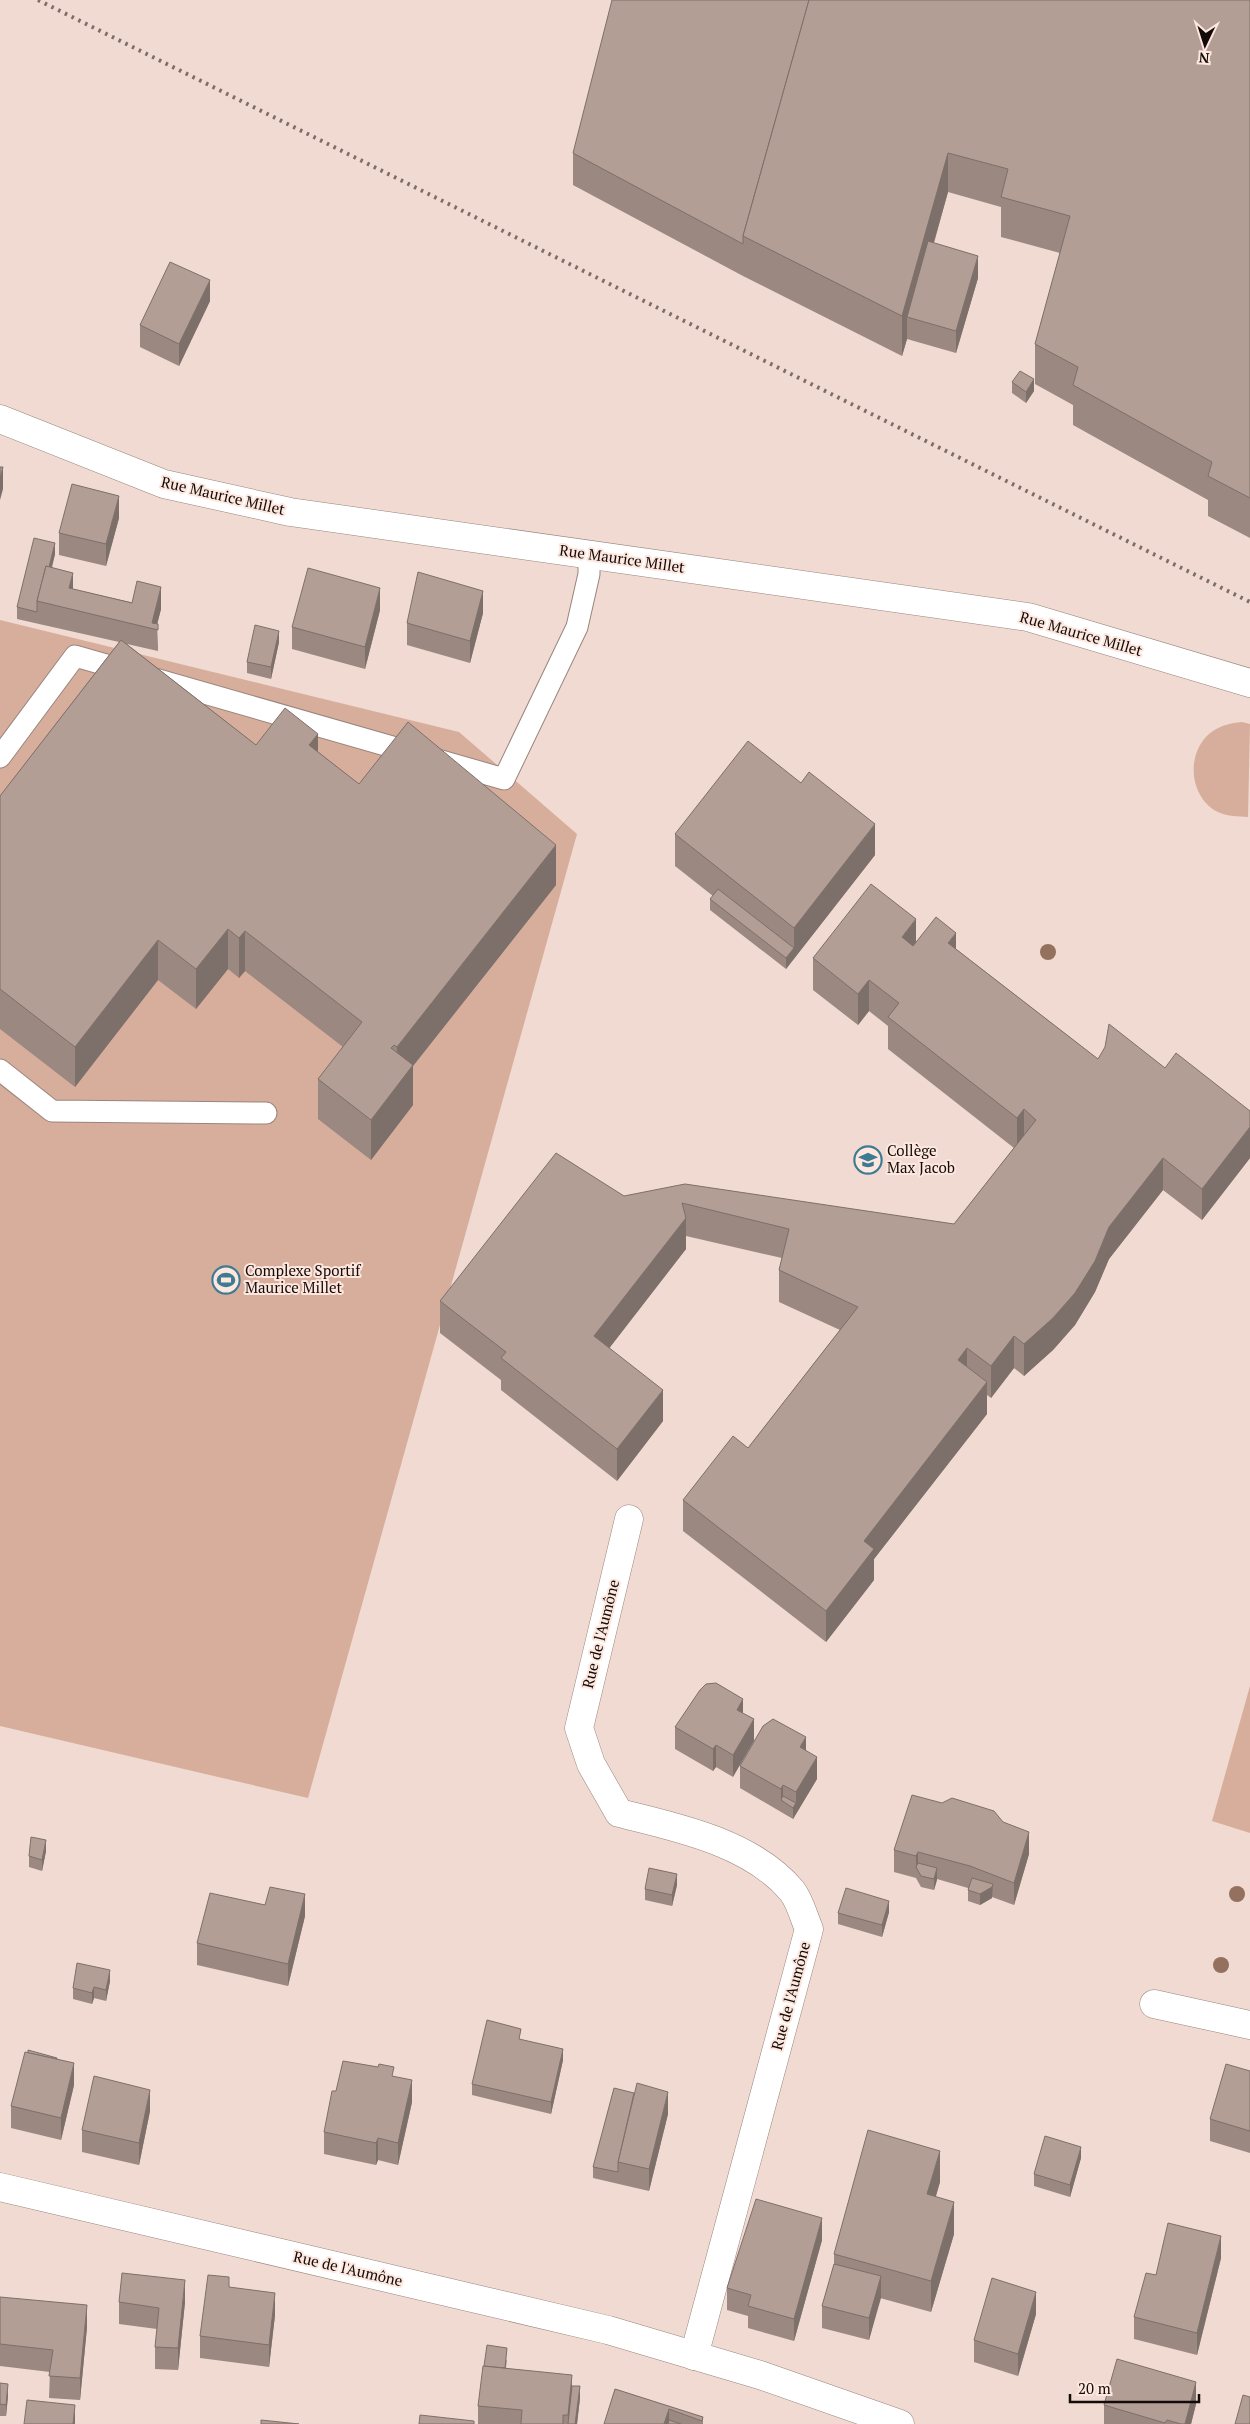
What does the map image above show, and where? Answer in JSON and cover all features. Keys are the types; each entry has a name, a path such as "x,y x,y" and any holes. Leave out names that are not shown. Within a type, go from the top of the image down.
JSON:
{"street":[{"name":"Rue Maurice Millet","path":"0,419 164,484 290,512 1028,617 1250,684"},
{"name":"Rue de l'Aumône","path":"629,1520 579,1728 592,1764 619,1813 693,1831 758,1861 792,1892 809,1930 694,2356"},
{"path":"1154,2004 1250,2024"},
{"name":"Rue de l'Aumône","path":"0,2187 608,2330 760,2375 900,2424"}],"lane":[{"path":"0,757 75,656 504,779 577,627 589,574 589,555"},
{"path":"0,1070 52,1111 266,1113"}],"shaded area":[{"name":"Complexe Sportif Maurice Millet","path":"0,620 459,732 577,834 308,1798 0,1726"},
{"path":"1242,722 1250,724 1248,817 1226,815 1208,805 1196,785 1194,773 1194,761 1204,739 1220,727"},
{"path":"1250,1686 1250,1833 1212,1821"}],"building":[{"path":"612,0 809,0 743,236 743,244 573,153"},
{"path":"809,0 1250,0 1250,498 1208,476 1212,462 1073,385 1078,367 1035,344 1070,216 1001,197 1008,169 948,153 902,316 743,236"},
{"path":"928,241 978,256 956,331 907,317"},
{"path":"170,262 210,280 179,344 140,325"},
{"path":"1020,371 1034,379 1026,392 1012,382"},
{"path":"0,467 3,467 0,478"},
{"path":"72,484 119,496 106,544 59,533"},
{"path":"34,538 55,543 49,567 46,566 37,601 37,612 17,607"},
{"path":"46,566 73,573 69,588 132,603 137,581 161,587 152,623 158,624 158,630 37,601"},
{"path":"308,568 380,588 365,647 292,627"},
{"path":"418,572 483,591 470,641 407,623"},
{"path":"255,625 279,631 271,667 247,662"},
{"path":"121,640 256,745 285,708 318,734 309,745 359,784 408,722 556,845 397,1047 394,1045 391,1048 413,1065 371,1120 318,1079 362,1022 245,931 239,938 228,929 196,969 158,940 75,1047 0,989 0,796"},
{"path":"748,741 801,783 809,772 875,824 794,928 675,834"},
{"path":"871,884 916,919 902,937 913,946 936,917 956,933 948,943 1098,1059 1105,1047 1109,1024 1165,1068 1176,1053 1250,1111 1250,1127 1202,1189 1163,1158 1109,1227 1095,1261 1075,1293 1053,1318 1024,1344 1014,1336 991,1366 967,1348 958,1360 987,1382 864,1541 874,1549 826,1611 683,1500 733,1436 748,1448 858,1307 779,1270 789,1229 682,1203 686,1218 594,1336 663,1390 617,1449 501,1358 506,1352 440,1301 556,1153 624,1196 685,1184 954,1224 1036,1120 1024,1109 1017,1118 888,1017 899,1003 869,980 858,994 813,958"},
{"path":"718,889 794,948 786,958 710,899"},
{"path":"716,1683 743,1699 737,1710 754,1719 733,1755 716,1745 713,1749 675,1727 700,1690 706,1684"},
{"path":"773,1719 806,1737 800,1747 817,1757 796,1792 783,1785 781,1789 740,1766 763,1726"},
{"path":"912,1795 942,1803 952,1798 994,1811 1003,1822 1029,1832 1014,1883 970,1866 918,1852 916,1856 894,1850"},
{"path":"783,1796 796,1803 793,1808 781,1800"},
{"path":"31,1837 46,1840 42,1860 29,1856"},
{"path":"918,1863 937,1868 934,1879 921,1876 916,1867"},
{"path":"649,1868 677,1874 672,1895 645,1889"},
{"path":"972,1878 993,1884 992,1887 980,1894 968,1890"},
{"path":"270,1887 305,1894 288,1964 197,1943 210,1893 265,1905"},
{"path":"846,1888 889,1901 882,1925 838,1913"},
{"path":"77,1963 110,1970 106,1990 94,1987 92,1993 73,1988"},
{"path":"487,2020 521,2029 519,2039 563,2049 551,2102 472,2084"},
{"path":"28,2050 57,2058 57,2059 28,2053"},
{"path":"25,2052 74,2063 61,2118 11,2106"},
{"path":"343,2061 378,2067 379,2064 394,2067 392,2076 412,2080 398,2143 378,2138 376,2143 324,2132 332,2091 336,2091"},
{"path":"1226,2064 1250,2071 1250,2131 1210,2119"},
{"path":"94,2076 150,2090 139,2143 82,2130"},
{"path":"637,2083 668,2092 649,2169 618,2162"},
{"path":"614,2088 634,2093 618,2162 618,2172 593,2167"},
{"path":"868,2130 940,2151 927,2194 954,2202 931,2281 834,2254"},
{"path":"1045,2136 1081,2147 1070,2185 1034,2174"},
{"path":"756,2199 822,2218 794,2319 748,2306 751,2295 727,2288"},
{"path":"1168,2223 1221,2236 1197,2333 1134,2317 1146,2273 1156,2275"},
{"path":"834,2264 881,2276 869,2318 822,2306"},
{"path":"122,2273 185,2280 178,2348 155,2347 159,2308 119,2302"},
{"path":"208,2275 229,2277 229,2287 275,2293 269,2345 200,2336"},
{"path":"992,2278 1036,2292 1018,2354 974,2340"},
{"path":"0,2297 87,2305 80,2378 49,2376 53,2350 0,2344"},
{"path":"487,2345 507,2348 505,2368 484,2366"},
{"path":"1117,2359 1196,2382 1185,2424 1167,2420 1165,2423 1104,2405"},
{"path":"483,2366 572,2375 568,2415 563,2415 563,2424 521,2424 522,2410 478,2406"},
{"path":"0,2383 8,2384 6,2405 0,2404"},
{"path":"572,2386 580,2386 575,2424 568,2424"},
{"path":"615,2389 703,2417 702,2421 669,2409 664,2424 604,2424"},
{"path":"1243,2395 1250,2397 1250,2424 1235,2424"},
{"path":"27,2400 75,2405 73,2424 24,2424"},
{"path":"420,2415 474,2421 474,2424 419,2424"},
{"path":"261,2420 299,2424 261,2424"},
{"path":"669,2420 681,2424 668,2424"}],"railway":[{"path":"38,0 1250,602"}],"place":[{"name":"Collège Max Jacob","path":"868,1160"},
{"name":"Complexe Sportif Maurice Millet","path":"226,1280"}]}
